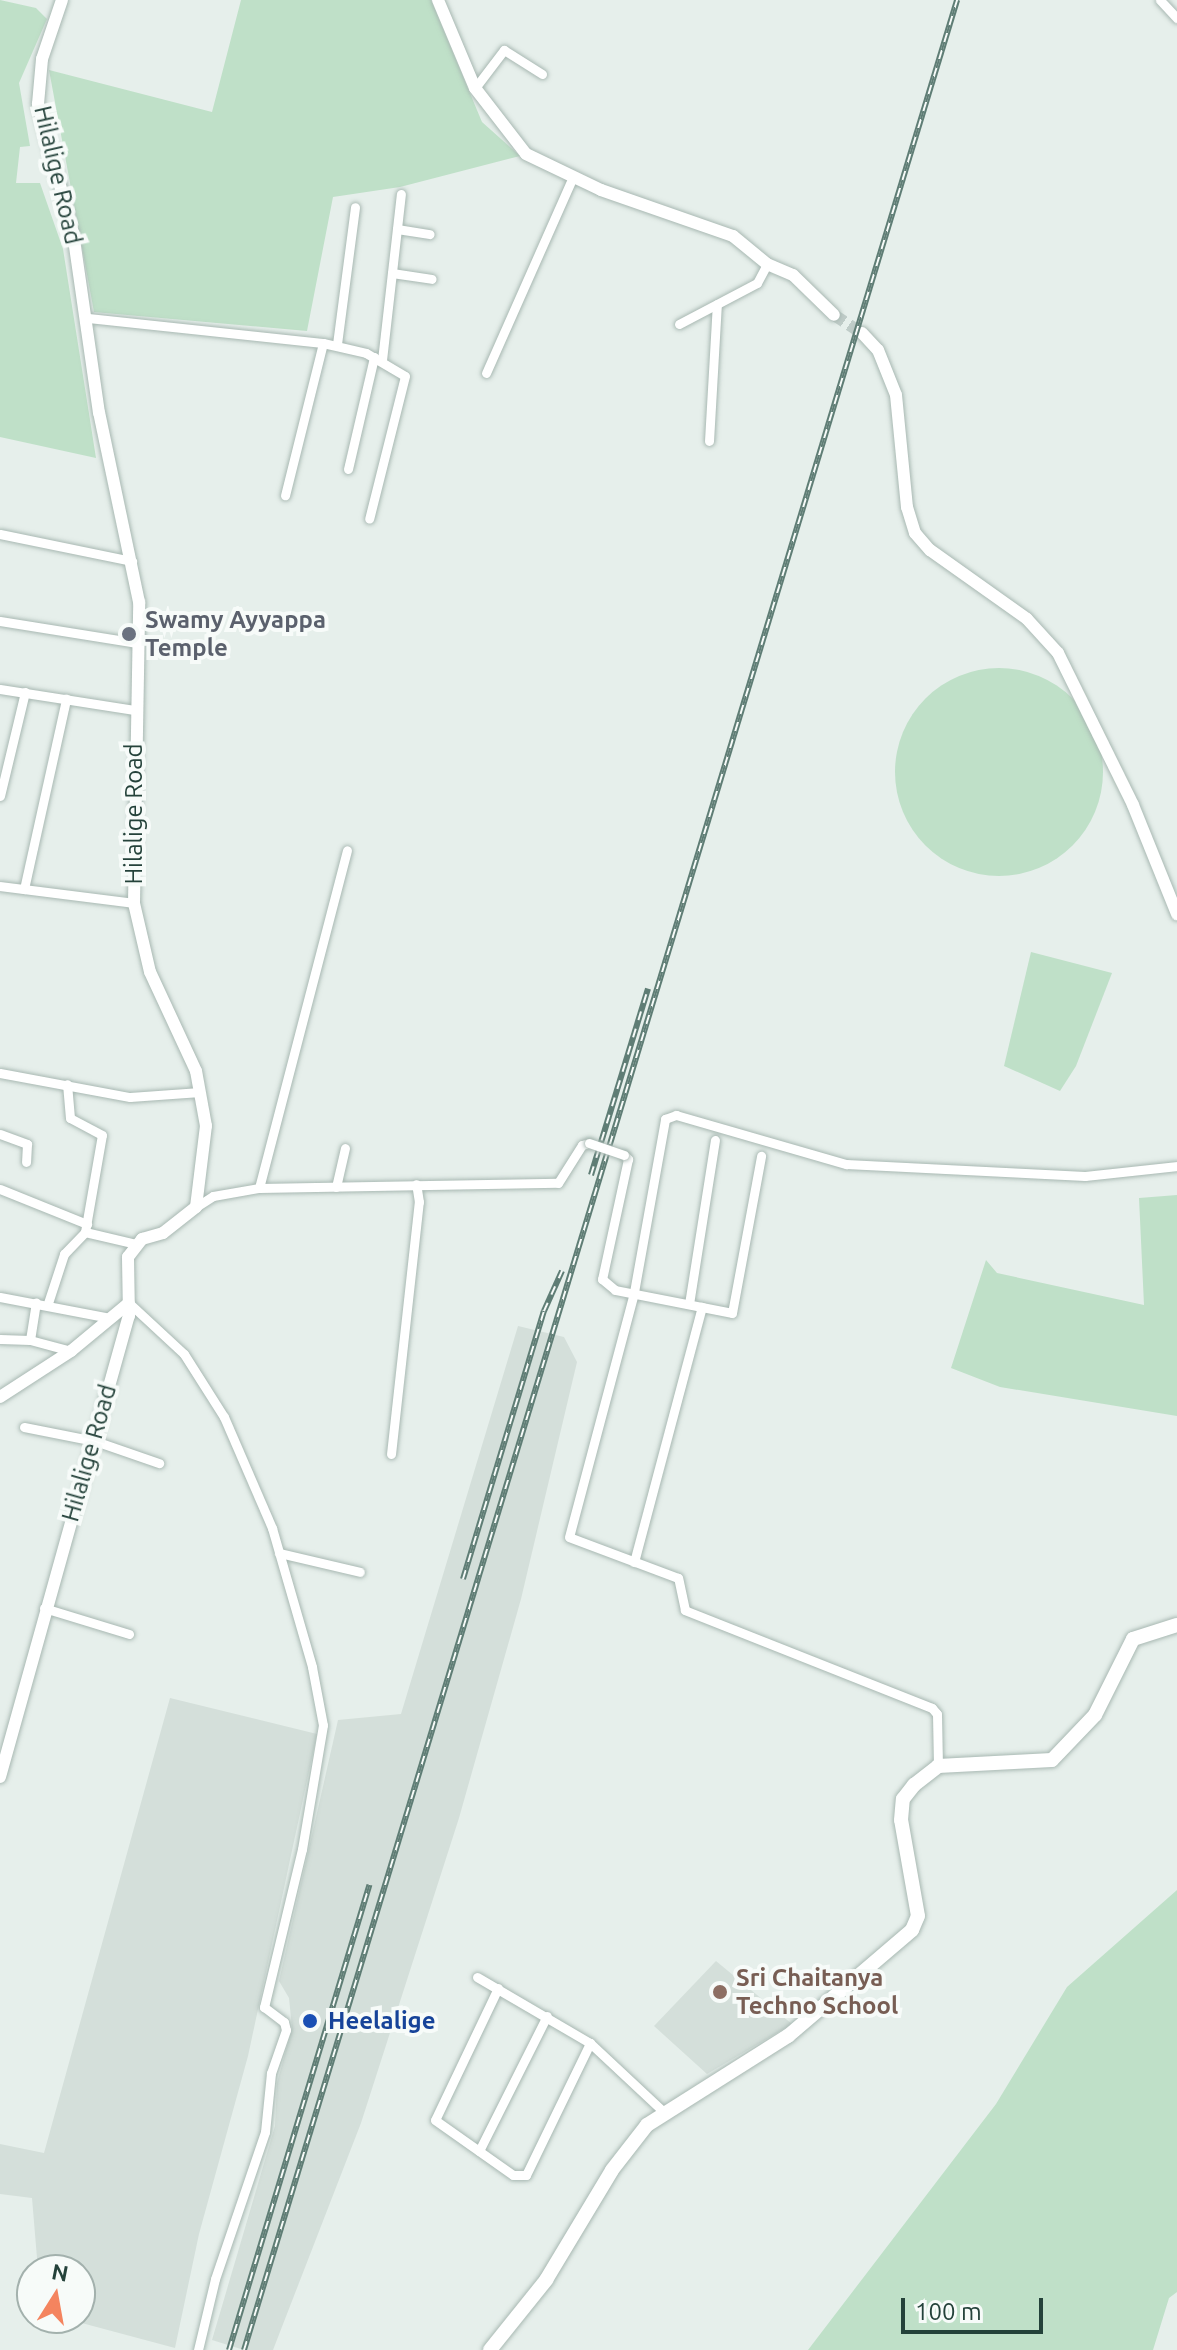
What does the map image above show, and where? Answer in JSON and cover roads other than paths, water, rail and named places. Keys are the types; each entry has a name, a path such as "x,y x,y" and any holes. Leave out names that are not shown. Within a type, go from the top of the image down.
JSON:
{"main road":[{"path":"490,2350 546,2280 612,2170 647,2125 788,2036 912,1930 918,1916 901,1820 903,1799 938,1766 1052,1760 1095,1715 1133,1639 1177,1625"}],"street":[{"name":"Hilalige Road","path":"62,0 42,59 38,104 73,233 88,318 99,413 139,602 134,710 134,903 150,972 196,1071 206,1126 196,1207"},
{"path":"438,0 475,88 526,154 573,177 733,236 767,264 793,275 834,315"},
{"path":"1160,0 1177,18"},
{"path":"475,88 504,50 542,74"},
{"path":"486,373 573,177"},
{"path":"348,469 378,359 401,194"},
{"path":"337,344 355,207"},
{"path":"397,229 430,234"},
{"path":"679,324 757,283 767,264"},
{"path":"392,273 432,279"},
{"path":"709,441 717,304"},
{"path":"88,318 337,344 378,359 405,376 369,519"},
{"path":"862,333 878,350 896,395 907,507 915,533 930,550 1027,619 1058,653 1133,805 1177,914"},
{"path":"285,495 323,343"},
{"path":"0,534 132,561"},
{"path":"0,621 137,643"},
{"path":"0,689 134,710"},
{"path":"0,796 25,692"},
{"path":"24,889 66,699"},
{"path":"259,1188 347,850"},
{"path":"0,886 134,903"},
{"path":"0,1073 130,1097 200,1092"},
{"path":"48,1303 64,1254 86,1228 102,1135 70,1118 67,1084"},
{"path":"938,1766 935,1710 685,1610 678,1578 569,1537 634,1292 665,1119 671,1115 846,1164 1085,1176 1177,1166"},
{"path":"0,1134 27,1144 26,1162"},
{"path":"689,1304 715,1140"},
{"path":"0,1189 86,1228 136,1244 163,1233 213,1196 259,1188 558,1183 582,1145 589,1143 628,1159 602,1279 608,1287 732,1313 761,1156"},
{"path":"336,1187 345,1148"},
{"path":"391,1454 419,1202 416,1184"},
{"name":"Hilalige Road","path":"0,1777 44,1608 95,1441 129,1303 128,1257 136,1244"},
{"path":"0,1297 48,1303 110,1318"},
{"path":"30,1340 36,1302"},
{"path":"0,1397 35,1370 71,1351 129,1303 184,1354 224,1417 279,1553 322,1708 322,1750 264,2007 286,2026 271,2073 265,2132 215,2279 198,2350"},
{"path":"634,1562 702,1307"},
{"path":"0,1339 30,1340 71,1351"},
{"path":"24,1427 95,1441 159,1463"},
{"path":"279,1553 360,1572"},
{"path":"44,1608 129,1634"},
{"path":"477,1977 590,2043 666,2114"},
{"path":"498,1988 435,2120 513,2175 526,2175 590,2043"},
{"path":"479,2151 547,2016"}],"tunnel":[{"path":"834,315 862,333"}],"railway":[{"path":"244,2350 957,0"},
{"path":"591,1175 648,988"},
{"path":"463,1579 544,1311 562,1271"},
{"path":"229,2350 369,1885"}],"place":[{"name":"Swamy Ayyappa Temple","path":"129,634"},
{"name":"Sri Chaitanya Techno School","path":"720,1992"},
{"name":"Heelalige","path":"310,2021"}]}
